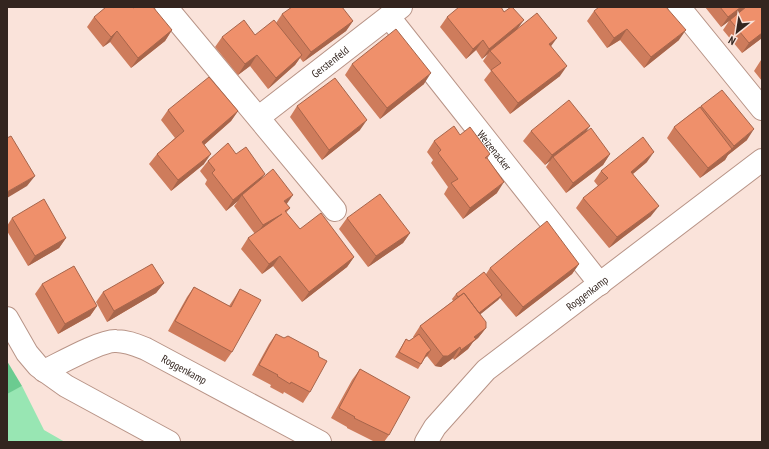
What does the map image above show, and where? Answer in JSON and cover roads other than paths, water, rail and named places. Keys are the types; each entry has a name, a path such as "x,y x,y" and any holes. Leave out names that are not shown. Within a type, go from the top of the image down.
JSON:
{"street":[{"path":"166,7 335,210"},
{"path":"679,7 762,109"},
{"name":"Gerstenfeld","path":"259,117 395,12"},
{"name":"Weizenacker","path":"395,12 600,284"},
{"name":"Roggenkamp","path":"426,442 435,427 486,370 762,160"},
{"path":"7,318 27,353 44,371 66,386 169,442"},
{"name":"Roggenkamp","path":"44,371 100,344 114,341 130,343 146,349 320,442"}]}
